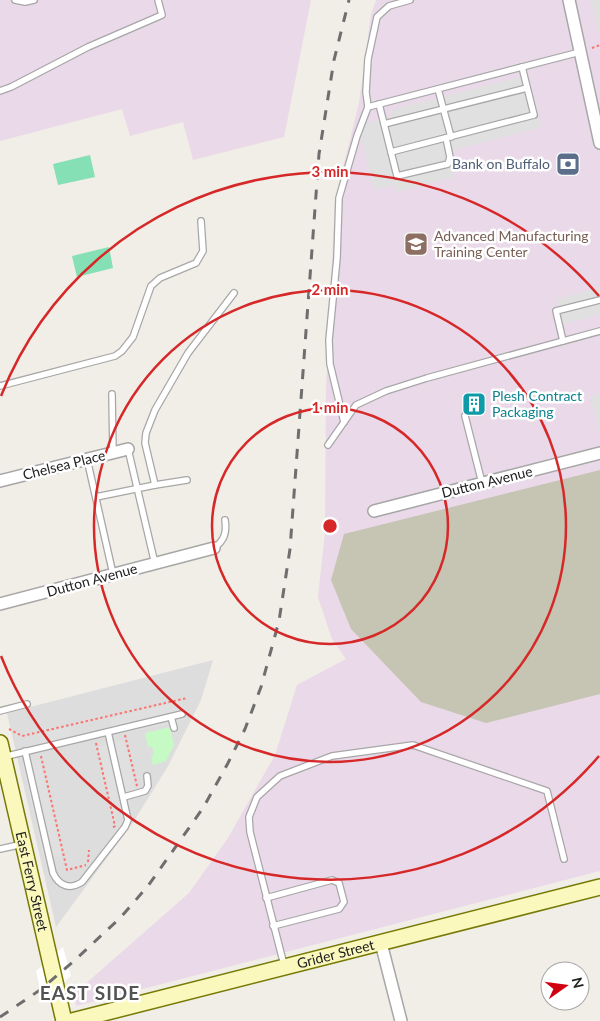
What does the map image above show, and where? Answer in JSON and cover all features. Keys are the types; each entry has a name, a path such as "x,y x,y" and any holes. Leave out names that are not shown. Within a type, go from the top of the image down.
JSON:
{"street":[{"path":"569,0 580,52 596,109 600,143"},
{"name":"Chelsea Place","path":"0,481 128,449"},
{"name":"Dutton Avenue","path":"374,511 600,453"},
{"name":"Dutton Avenue","path":"0,604 214,548"},
{"name":"East Ferry Street","path":"2,750 64,1021"},
{"name":"Grider Street","path":"72,1021 600,887"},
{"path":"382,943 401,1021"}],"lane":[{"path":"16,0 25,2 34,0"},
{"path":"0,91 112,36 162,15 158,0"},
{"path":"344,422 330,364 329,340 337,258 339,198 356,136 368,107 366,92 368,59 377,17 389,6 410,0"},
{"path":"368,107 580,52"},
{"path":"391,152 534,116 522,67"},
{"path":"384,124 527,88"},
{"path":"379,104 397,176 448,164 450,157 448,137 444,109 438,89"},
{"path":"0,386 115,356 122,351 132,337 151,286 160,278 196,263 203,251 201,220"},
{"path":"155,485 145,443 149,425 188,353 234,293"},
{"path":"563,341 556,311 600,300"},
{"path":"328,445 356,405 386,390 600,331"},
{"path":"112,394 113,453"},
{"path":"465,416 482,483"},
{"path":"128,449 155,564"},
{"path":"87,459 113,575"},
{"path":"96,497 187,480"},
{"path":"214,548 221,543 225,536 225,520"},
{"path":"0,711 27,704"},
{"path":"2,750 25,751 182,714"},
{"path":"171,717 174,728"},
{"path":"25,751 53,873 56,879 65,886 71,887 82,882 125,827 128,820 108,732"},
{"path":"285,967 250,832 249,816 257,797 280,776 332,756 413,745 547,791 564,859"},
{"path":"124,797 145,791 148,786 147,776"},
{"path":"0,849 23,844"},
{"path":"266,898 332,880 339,883 342,887 344,902 339,909 273,926"}],"path":[{"path":"592,48 600,45"},
{"path":"9,729 22,736 187,698"},
{"path":"124,733 138,791"},
{"path":"95,740 115,826 112,828"},
{"path":"96,745 104,744"},
{"path":"40,753 67,870 88,865 90,850"}],"shaded area":[{"path":"0,0 311,0 284,137 193,160 183,122 130,136 122,109 0,141"},
{"path":"376,0 600,0 600,871 76,1006 75,993 189,893 228,838 275,755 297,685 346,659 332,639 318,597 325,532 326,391 335,200 359,103 371,15"},
{"path":"590,0 600,0 600,38"},
{"path":"528,75 542,127 454,150 451,167 454,177 396,192 394,185 374,190 358,125 392,116 391,110"},
{"path":"598,288 600,315 563,324 557,299"},
{"path":"600,394 600,435 590,396"},
{"path":"600,470 600,694 486,723 421,702 351,629 331,580 344,534"},
{"path":"213,660 201,700 168,766 134,821 56,927 7,713"},
{"path":"180,701 182,709 185,709 187,719 114,736 110,718"},
{"path":"70,727 74,745 42,752 38,734"},
{"path":"124,740 138,797 129,799 131,809 113,813 98,747"},
{"path":"40,759 62,856 44,860 22,763"}],"green space":[{"path":"90,155 95,177 58,185 53,164"},
{"path":"109,247 113,268 77,277 72,256"},
{"path":"170,727 174,745 166,761 153,765 151,756 154,755 152,746 148,747 145,733"}],"pier":[{"path":"63,947 71,976 43,1000 36,971"}],"railway":[{"path":"0,1017 40,990 74,961 120,918 148,886 203,808 245,729 261,687 279,621 290,549 319,154 334,60 349,0"}],"place":[{"name":"Bank on Buffalo","path":"568,164"},
{"name":"Advanced Manufacturing Training Center","path":"416,244"},
{"name":"Plesh Contract Packaging","path":"474,404"}],"district":[{"name":"EAST SIDE","path":"90,993"}]}
